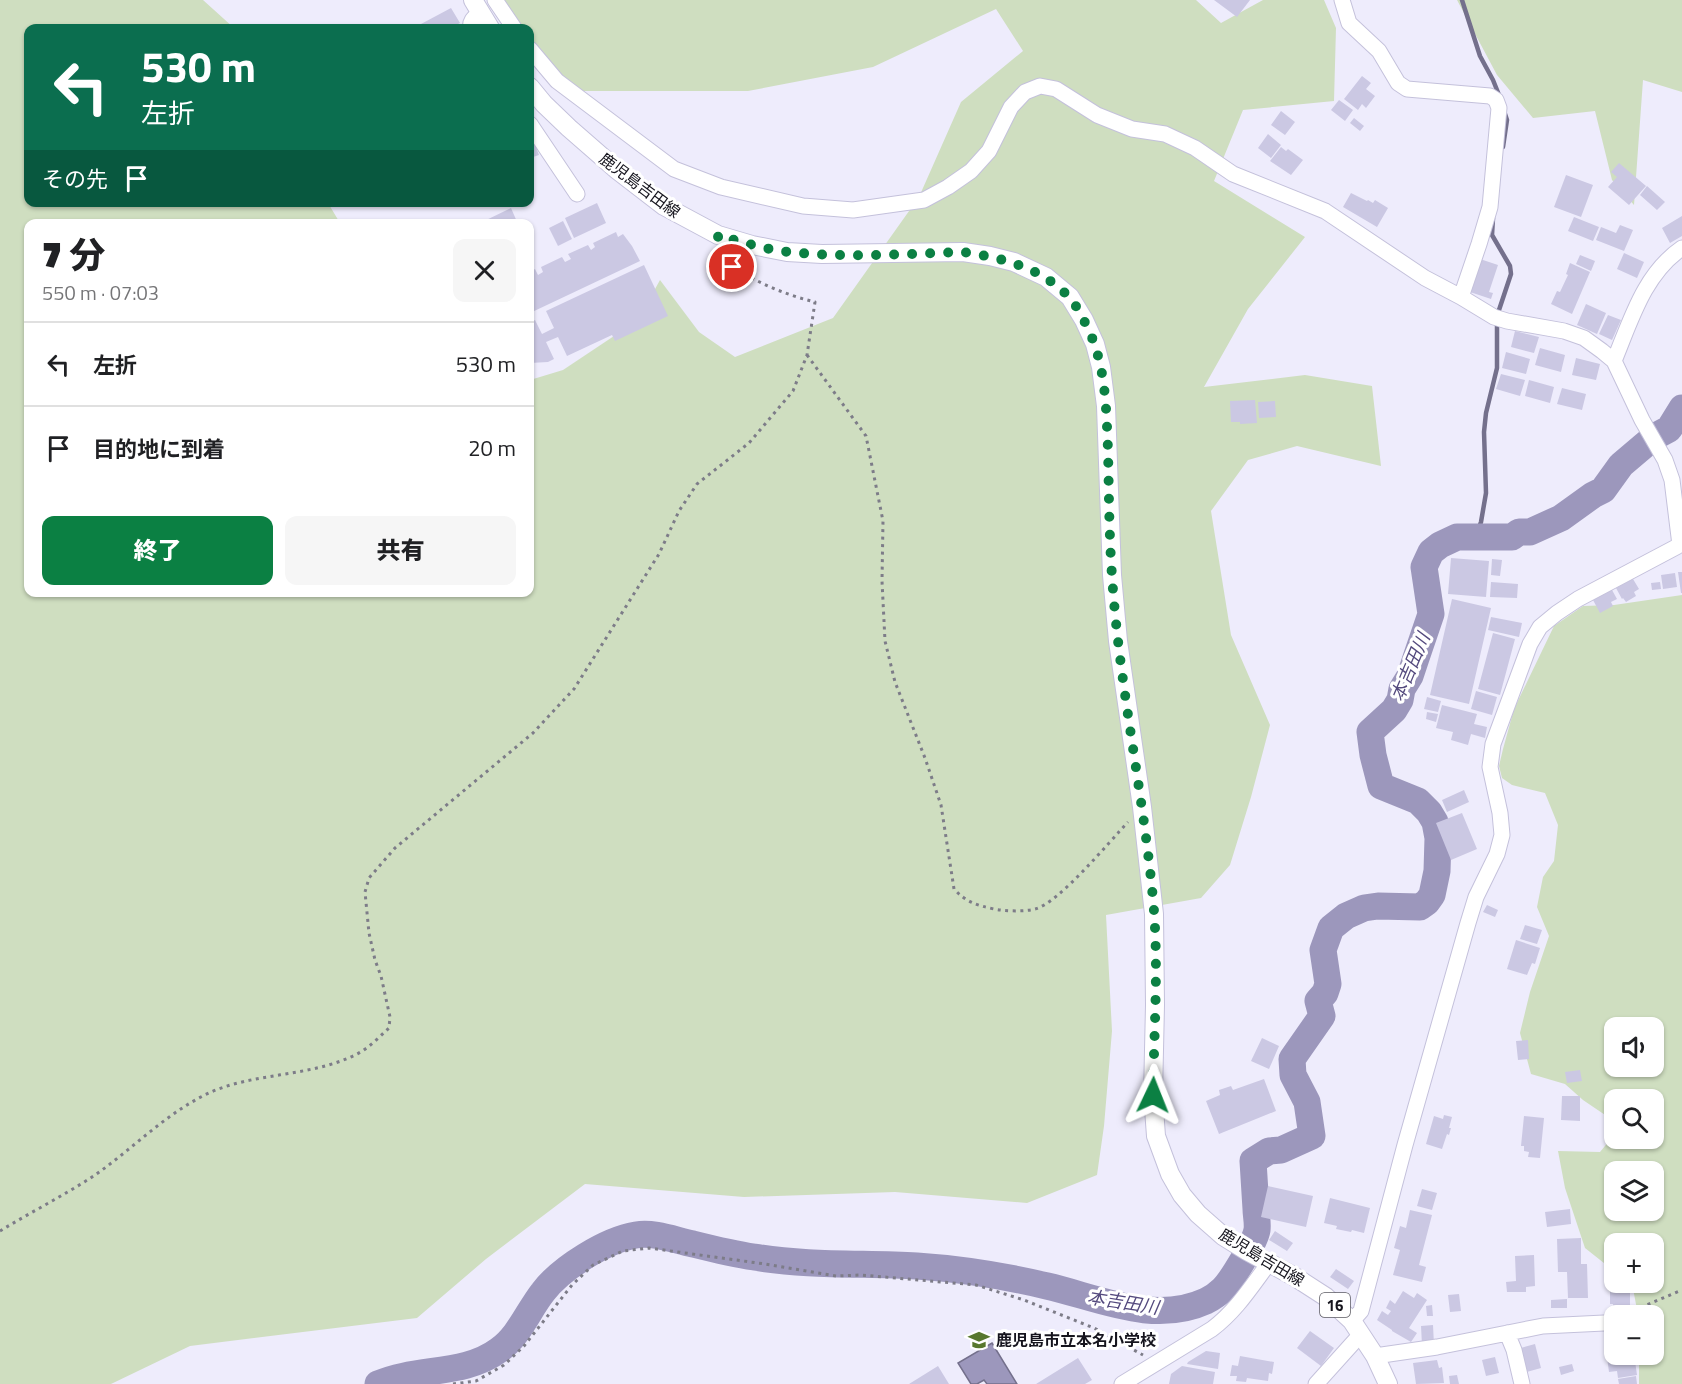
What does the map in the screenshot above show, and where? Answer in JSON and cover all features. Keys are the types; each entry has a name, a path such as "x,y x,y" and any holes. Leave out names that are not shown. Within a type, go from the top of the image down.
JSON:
{"main road":[{"path":"477,6 488,24"},
{"name":"鹿児島吉田線","path":"534,92 569,128 616,169 664,206 718,235 787,252 822,254 963,252 990,256 1014,262 1046,277 1070,297 1095,344 1101,367 1106,406 1112,575 1118,641 1142,807 1154,914 1153,1095 1156,1136 1170,1174 1198,1214 1223,1236 1326,1297 1357,1327 1375,1356 1388,1384"}],"street":[{"path":"495,0 511,24"},
{"path":"1342,0 1349,22 1379,51 1398,83 1407,89 1490,96 1496,100 1499,108 1490,207 1461,297"},
{"path":"470,24 477,6"},
{"path":"534,54 557,81 674,169 722,187 803,206 853,210 924,200 948,187 971,171 989,151 1011,107 1026,92 1040,86 1056,89 1098,115 1132,129 1165,134 1195,148 1233,174 1324,211 1425,278 1500,319 1564,331 1584,338 1614,361 1665,460 1672,480 1681,545 1578,598 1540,627 1530,644 1493,744 1490,766 1502,835 1497,854 1476,897 1468,923 1405,1145 1357,1327 1316,1384"},
{"path":"534,130 577,194"},
{"path":"1614,361 1644,290 1659,267 1682,248"},
{"path":"1127,1383 1226,1319 1238,1305 1261,1259"},
{"path":"1375,1356 1437,1347 1543,1326 1604,1323"},
{"path":"1508,1333 1522,1384"}],"path":[{"path":"0,1230 95,1175 184,1106 212,1092 240,1083 325,1065 356,1054 368,1047 389,1028 390,1017 369,933 365,892 369,878 395,848 533,733 574,689 659,554 679,511 697,484 749,443 793,391 807,355 815,302 790,296 732,267 719,255 718,235"},
{"path":"807,355 866,436 883,521 882,581 885,641 895,682 941,805 954,889 963,899 979,906 1001,911 1035,909 1054,899 1142,807"},
{"path":"453,1384 476,1381 504,1365 524,1346 572,1285 593,1266 623,1251 649,1248 836,1276 861,1275 976,1285 1024,1300 1094,1328 1156,1363"},
{"path":"1646,1305 1682,1290"}],"green space":[{"path":"0,0 203,0 230,24 24,24 24,207 330,207 338,219 24,219 24,597 534,597 534,379 563,370 638,320 660,280 699,332 735,357 833,318 919,197 961,102 1023,51 996,9 873,67 748,91 567,91 534,45 534,24 519,24 501,0 1196,0 1221,23 1263,0 1324,0 1336,28 1334,101 1243,110 1214,181 1305,237 1248,309 1204,387 1305,375 1372,386 1381,466 1297,446 1248,460 1211,511 1231,635 1270,725 1230,865 1201,898 1106,915 1112,1031 1104,1126 1097,1175 1027,1203 895,1192 744,1197 585,1184 486,1259 417,1318 190,1346 111,1384 0,1384"},
{"path":"1457,0 1682,0 1682,92 1643,80 1634,205 1612,180 1595,111 1533,118 1497,75"},
{"path":"1682,595 1682,1384 1639,1384 1639,1365 1664,1365 1664,1305 1636,1305 1634,1293 1664,1293 1664,1233 1604,1233 1604,1263 1585,1248 1565,1188 1558,1151 1600,1152 1604,1147 1604,1149 1664,1149 1664,1089 1604,1089 1604,1114 1565,1084 1531,1074 1520,1033 1530,992 1549,936 1537,907 1543,877 1554,861 1558,825 1545,793 1512,785 1502,778 1499,766 1514,709 1554,626 1583,606 1614,605"}],"shaded area":[{"path":"992,1343 1017,1384 987,1384 984,1380 971,1384 958,1363"}],"building":[{"path":"1214,0 1250,0 1237,17"},
{"path":"451,8 460,23 458,24 421,24"},
{"path":"1362,76 1371,83 1366,89 1375,96 1366,108 1362,104 1358,110 1344,99"},
{"path":"1339,100 1353,110 1345,121 1331,110"},
{"path":"1281,111 1295,122 1285,135 1271,125"},
{"path":"1354,118 1364,126 1360,131 1350,123"},
{"path":"1268,134 1281,145 1271,158 1258,148"},
{"path":"534,142 539,155 534,157"},
{"path":"1281,147 1286,151 1288,149 1303,160 1291,175 1270,161"},
{"path":"1619,163 1646,186 1629,205 1608,187 1617,177 1611,172"},
{"path":"1566,175 1593,185 1581,217 1554,207"},
{"path":"1647,186 1665,202 1657,210 1640,195"},
{"path":"1351,193 1373,203 1375,200 1388,208 1377,227 1343,207"},
{"path":"597,203 606,223 574,238 565,218"},
{"path":"511,208 516,219 488,219"},
{"path":"1682,216 1682,236 1670,243 1662,228"},
{"path":"1574,217 1599,227 1593,241 1568,231"},
{"path":"563,221 572,239 558,246 549,228"},
{"path":"1620,225 1633,230 1624,251 1596,240 1601,227 1616,233"},
{"path":"616,232 618,237 623,234 640,261 534,311 534,270 538,275 543,272 541,267 562,257 565,262 571,259 568,254 588,245 591,250 595,247 593,243"},
{"path":"1624,253 1644,262 1637,278 1617,269"},
{"path":"1580,255 1595,261 1591,271 1576,264"},
{"path":"1480,259 1498,265 1489,292 1493,293 1491,299 1470,292"},
{"path":"1570,263 1590,272 1572,314 1551,304 1568,275 1566,274"},
{"path":"644,265 668,316 615,341 612,335 567,356 558,337 546,342 554,359 548,362 534,363 534,320 542,334 554,328 546,311"},
{"path":"1586,304 1606,313 1597,334 1577,325"},
{"path":"1608,315 1621,320 1612,340 1599,334"},
{"path":"1515,331 1539,337 1534,353 1511,347"},
{"path":"1540,348 1565,355 1561,372 1535,365"},
{"path":"1506,352 1530,359 1526,374 1502,368"},
{"path":"1576,358 1600,364 1596,380 1572,375"},
{"path":"1501,374 1525,380 1520,396 1496,389"},
{"path":"1529,380 1554,387 1550,403 1525,396"},
{"path":"1562,388 1586,394 1582,410 1557,404"},
{"path":"1255,400 1257,423 1231,422 1230,401"},
{"path":"1275,401 1276,417 1259,418 1258,402"},
{"path":"1451,558 1489,561 1486,597 1448,594"},
{"path":"1492,559 1502,560 1500,576 1491,575"},
{"path":"1678,572 1682,572 1682,593 1681,593"},
{"path":"1675,573 1677,587 1663,589 1661,575"},
{"path":"1633,579 1639,589 1634,592 1636,596 1626,602 1616,588"},
{"path":"1491,582 1518,584 1517,598 1490,597"},
{"path":"1660,582 1661,589 1652,590 1651,583"},
{"path":"1612,590 1617,599 1611,602 1613,606 1600,613 1593,600"},
{"path":"1452,599 1491,608 1469,704 1430,695"},
{"path":"1491,617 1522,623 1519,637 1488,630"},
{"path":"1493,633 1515,639 1500,695 1478,689"},
{"path":"1476,691 1497,697 1492,715 1471,709"},
{"path":"1427,697 1441,701 1438,712 1424,709"},
{"path":"1442,705 1477,714 1474,724 1487,727 1485,738 1471,734 1468,745 1451,740 1453,732 1436,728"},
{"path":"1427,712 1438,714 1436,722 1426,719"},
{"path":"1464,790 1469,802 1447,812 1442,800"},
{"path":"1462,813 1477,849 1451,860 1436,823"},
{"path":"1487,905 1498,910 1495,917 1483,912"},
{"path":"1525,925 1542,930 1537,944 1520,939"},
{"path":"1516,940 1540,948 1535,964 1532,963 1527,975 1507,969"},
{"path":"1262,1038 1279,1046 1269,1069 1251,1061"},
{"path":"1528,1040 1529,1059 1518,1060 1516,1041"},
{"path":"1580,1070 1582,1081 1567,1083 1565,1072"},
{"path":"1264,1079 1276,1111 1219,1134 1206,1101 1220,1095 1219,1090 1231,1086 1233,1090"},
{"path":"1562,1096 1580,1096 1580,1121 1561,1120"},
{"path":"1444,1115 1452,1117 1449,1135 1447,1134 1442,1149 1426,1144 1434,1116 1443,1119"},
{"path":"1524,1116 1544,1118 1540,1158 1528,1157 1529,1152 1524,1151 1524,1146 1521,1146"},
{"path":"1268,1186 1313,1196 1306,1227 1261,1217"},
{"path":"1422,1189 1437,1193 1432,1210 1417,1206"},
{"path":"1330,1198 1370,1208 1364,1233 1336,1229 1337,1226 1324,1223"},
{"path":"1570,1209 1571,1224 1547,1227 1545,1212"},
{"path":"1410,1210 1432,1215 1419,1265 1426,1267 1422,1282 1393,1275 1400,1250 1394,1248 1400,1226 1406,1228"},
{"path":"1275,1231 1293,1243 1287,1251 1269,1240"},
{"path":"1581,1238 1581,1264 1587,1264 1588,1298 1568,1298 1567,1272 1558,1272 1557,1239"},
{"path":"1534,1255 1535,1286 1526,1287 1526,1292 1507,1292 1506,1282 1516,1281 1515,1256"},
{"path":"1336,1269 1354,1281 1348,1289 1330,1277"},
{"path":"1403,1291 1414,1298 1417,1293 1427,1300 1409,1328 1417,1333 1411,1342 1377,1320 1382,1311 1388,1315 1391,1311 1386,1308 1390,1300 1395,1304"},
{"path":"1610,1293 1630,1293 1630,1305 1610,1304"},
{"path":"1459,1294 1461,1311 1450,1312 1448,1295"},
{"path":"1567,1299 1567,1308 1551,1308 1551,1300"},
{"path":"1432,1305 1433,1316 1427,1316 1426,1306"},
{"path":"1433,1325 1434,1345 1422,1345 1421,1326"},
{"path":"1310,1331 1334,1348 1321,1366 1297,1348"},
{"path":"1535,1344 1541,1368 1523,1373 1517,1349"},
{"path":"1206,1351 1220,1353 1218,1369 1187,1364 1188,1362"},
{"path":"1240,1356 1274,1362 1268,1381 1247,1378 1246,1382 1236,1381 1237,1376 1230,1376 1232,1365 1238,1366"},
{"path":"1495,1357 1499,1373 1486,1376 1482,1360"},
{"path":"1078,1358 1092,1380 1085,1384 1036,1384"},
{"path":"1437,1360 1439,1368 1442,1367 1444,1383 1416,1384 1413,1363"},
{"path":"1572,1364 1574,1371 1561,1375 1559,1367"},
{"path":"1608,1365 1636,1365 1637,1375 1618,1378 1617,1371 1609,1372"},
{"path":"938,1366 949,1384 909,1384"},
{"path":"1182,1366 1215,1372 1213,1384 1169,1384 1171,1374"},
{"path":"1457,1375 1459,1384 1450,1384 1449,1376"},
{"path":"1636,1376 1637,1384 1619,1384 1618,1379"}],"waterway":[{"path":"1462,0 1480,56 1499,95"},
{"path":"1503,147 1507,120 1504,111"},
{"path":"1476,536 1486,493 1484,432 1486,413 1497,368 1497,316 1511,274 1510,266 1492,235 1493,218"},
{"name":"本吉田川","path":"378,1384 408,1375 456,1368 485,1358 499,1350 512,1338 543,1292 572,1265 611,1243 643,1234 774,1260 917,1266 983,1273 1147,1310 1186,1308 1206,1301 1217,1294 1237,1270 1257,1230 1253,1161 1269,1151 1281,1150 1312,1136 1307,1102 1293,1075 1292,1059 1322,1016 1318,1001 1325,993 1328,984 1323,950 1331,928 1346,916 1364,908 1420,907 1432,895 1437,871 1438,838 1435,822 1418,801 1381,786 1370,732 1394,710 1410,676 1431,614 1424,567 1431,552 1457,537 1512,537 1519,532 1530,532 1561,518 1603,490 1621,465 1654,437 1669,429 1682,408"}],"place":[{"name":"鹿児島市立本名小学校","path":"979,1340"}],"route":[{"path":"732,267 719,255 718,235 787,252 822,254 963,252 977,254 1014,262 1046,277 1070,297 1084,320 1095,344 1101,367 1106,406 1112,575 1118,641 1153,898 1155,1005 1153,1095"}]}
